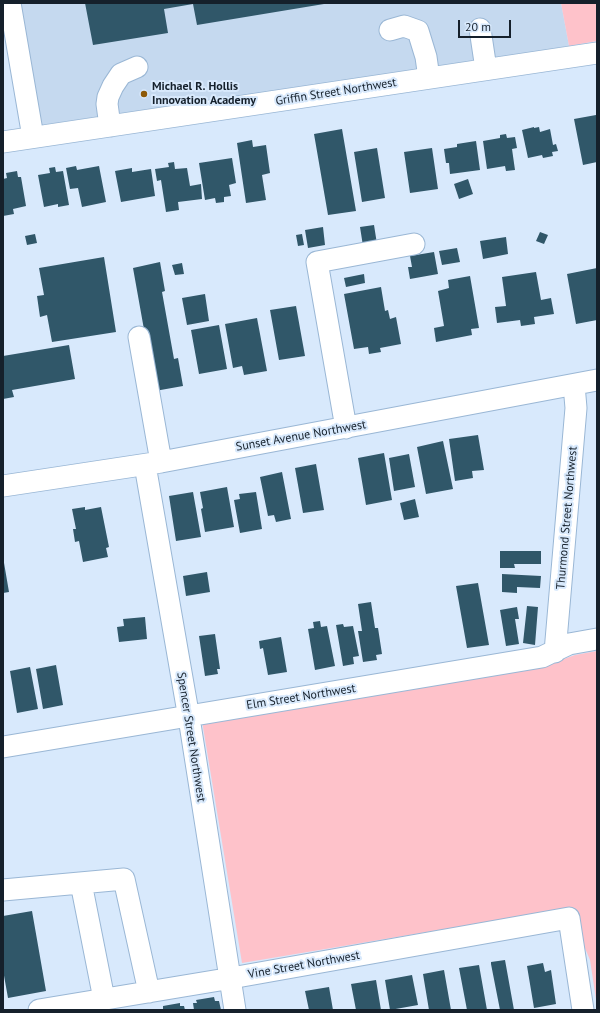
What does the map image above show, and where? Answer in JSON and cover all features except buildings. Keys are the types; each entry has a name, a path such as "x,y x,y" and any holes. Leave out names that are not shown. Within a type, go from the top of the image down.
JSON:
{"street":[{"path":"10,3 33,137"},
{"path":"390,30 404,26 418,30 426,57 428,78"},
{"path":"480,29 486,69"},
{"name":"Griffin Street Northwest","path":"3,142 597,52"},
{"path":"110,126 107,104 108,97 113,86 121,74 137,67"},
{"path":"346,428 318,262 414,244"},
{"name":"Spencer Street Northwest","path":"139,337 153,463 188,716 235,1010"},
{"name":"Sunset Avenue Northwest","path":"3,486 153,463 597,380"},
{"name":"Thurmond Street Northwest","path":"555,652 576,408 574,385"},
{"name":"Elm Street Northwest","path":"3,747 542,657 569,644 597,640"},
{"path":"3,890 124,880 149,992"},
{"path":"81,883 104,999"},
{"name":"Vine Street Northwest","path":"39,1010 569,918 583,1010"}],"shaded area":[{"name":"Michael R. Hollis Innovation Academy","path":"21,3 561,3 569,46 476,62 41,125"},
{"path":"561,3 597,3 597,41 569,46"},
{"path":"597,651 597,1006 590,960 570,913 558,910 242,963 202,721 539,668 575,655"}],"place":[{"name":"Michael R. Hollis Innovation Academy","path":"144,94"}]}
